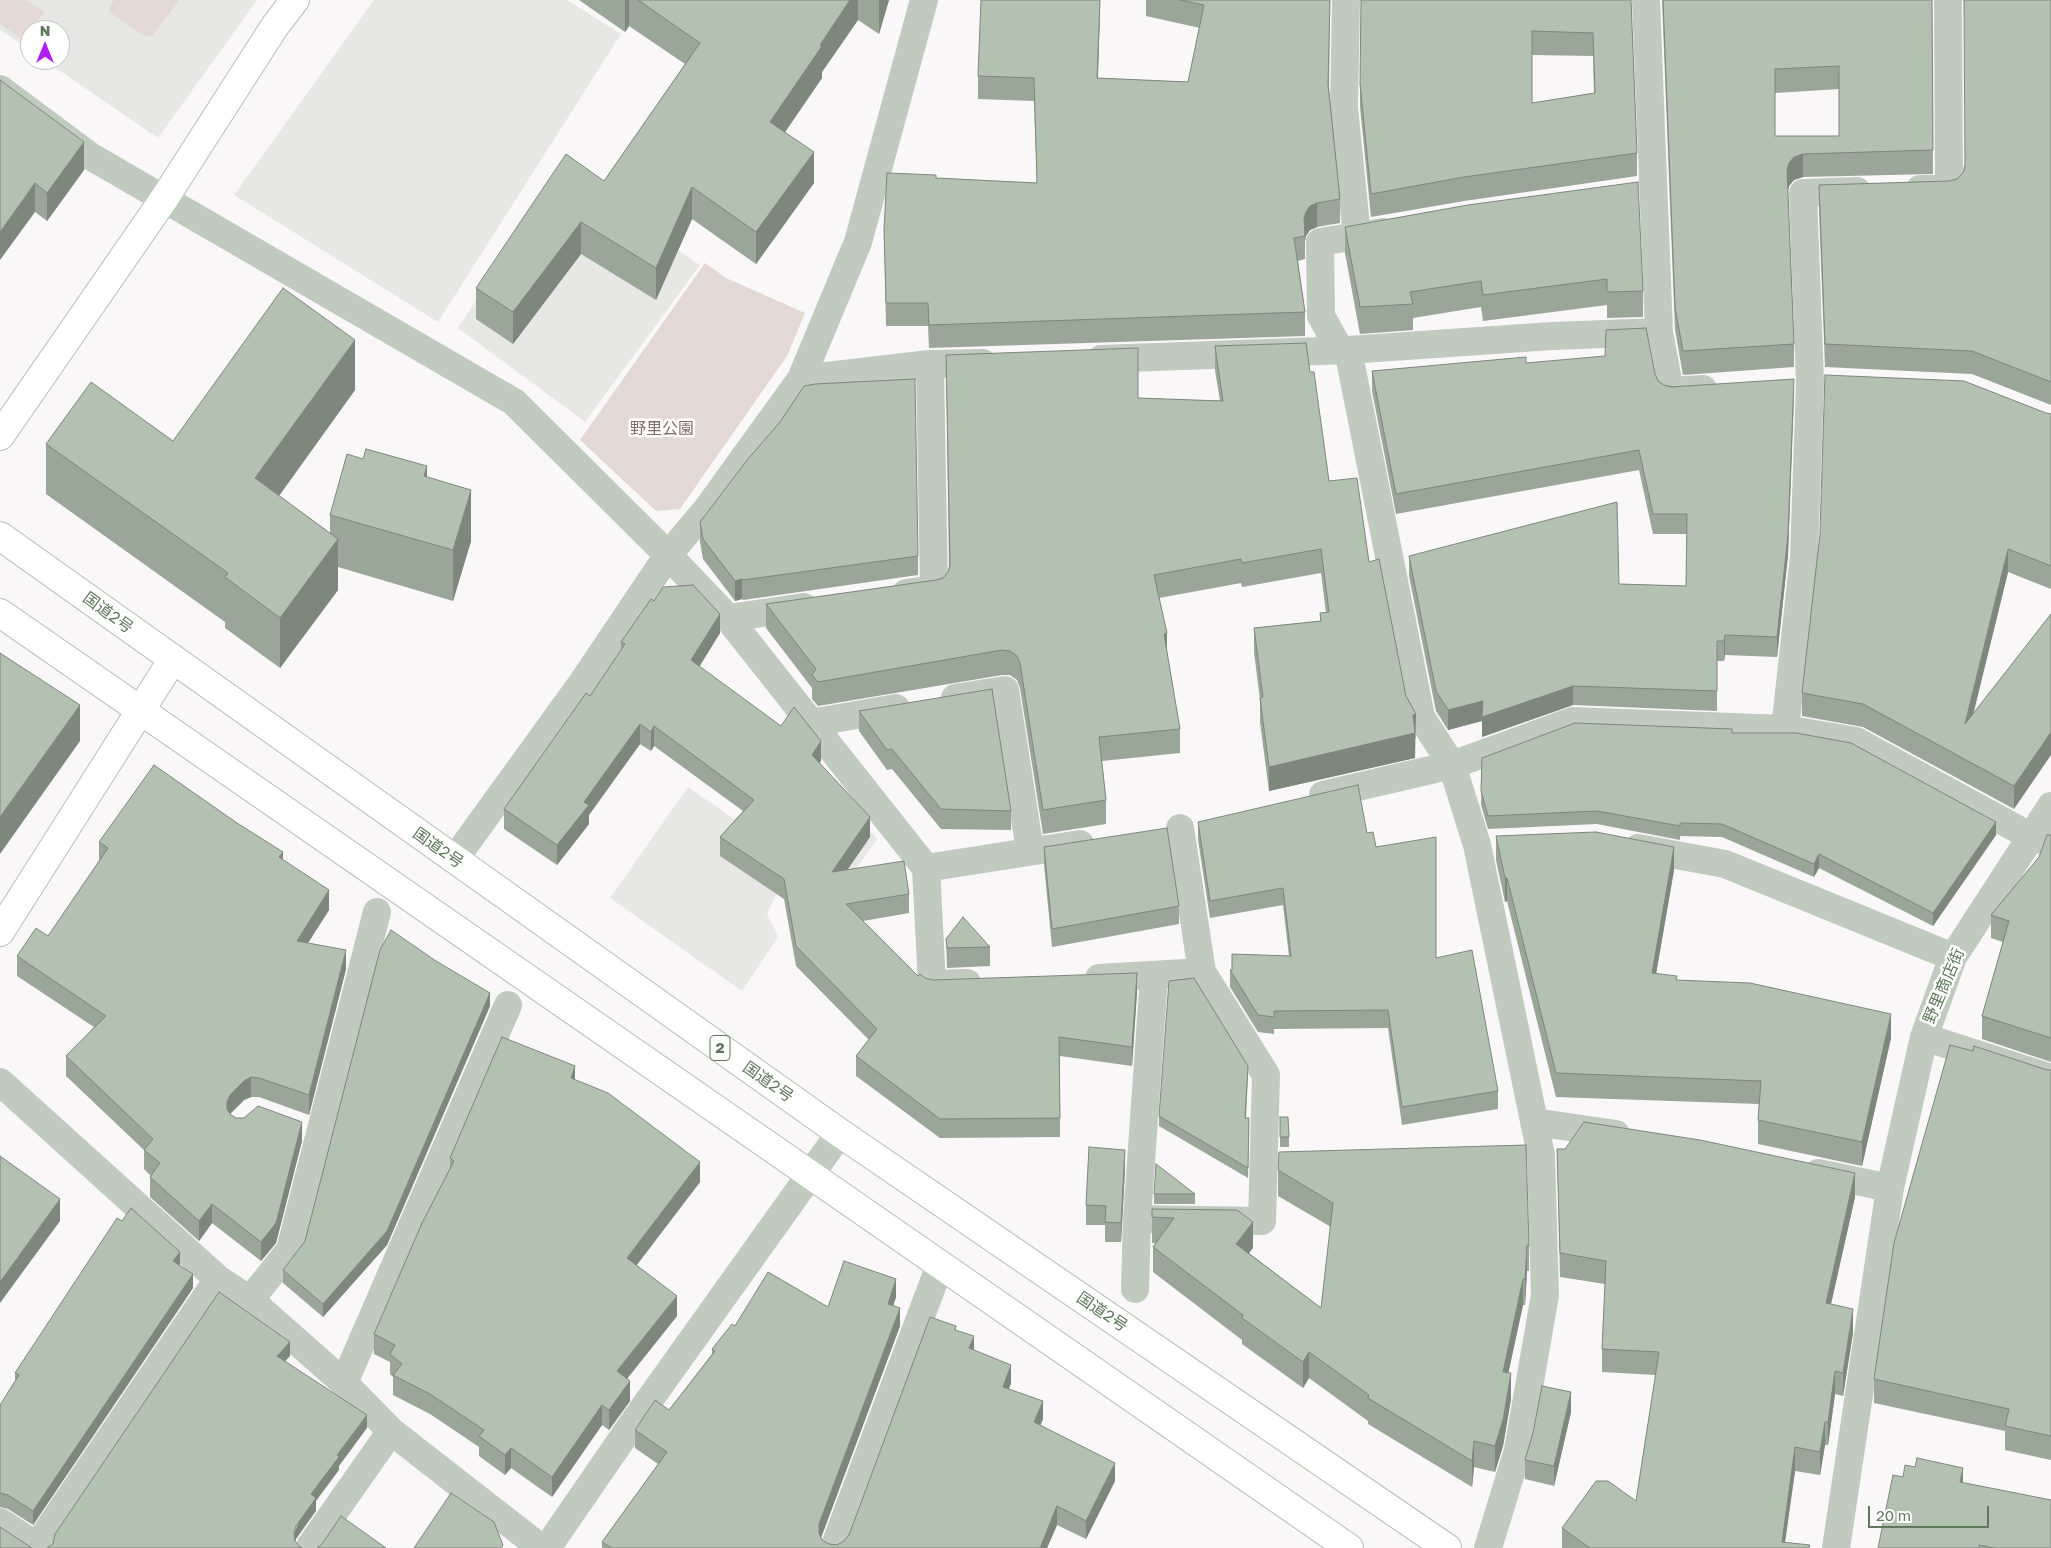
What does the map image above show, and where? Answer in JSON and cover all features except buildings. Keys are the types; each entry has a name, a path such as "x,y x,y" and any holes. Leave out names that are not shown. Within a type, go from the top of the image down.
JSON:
{"main road":[{"path":"0,436 164,199 275,26 295,0"},
{"name":"国道2号","path":"0,536 840,1133 1447,1548"},
{"path":"0,613 1349,1548"},
{"path":"0,932 173,659"}],"street":[{"path":"454,860 582,683 668,555 707,509 801,378 858,242 924,0"},
{"path":"1346,0 1344,108 1357,236"},
{"path":"1646,0 1644,191 1659,332 1670,391 1730,387"},
{"path":"1785,729 1804,556 1800,382 1803,193 1949,189 1948,0"},
{"path":"0,89 90,156 514,402 668,555 728,618 926,868 932,984 990,982"},
{"path":"1412,226 1320,242 1321,316 1344,350 1420,717 1452,765 1477,845 1534,1122 1531,1156 1545,1295 1518,1450 1488,1548"},
{"path":"1077,360 1344,350 1552,336 1659,332"},
{"path":"801,378 930,364 1009,362"},
{"path":"885,596 934,588 930,364"},
{"path":"1800,382 1839,383"},
{"path":"728,618 826,604"},
{"path":"811,722 1005,690 1030,851"},
{"path":"1297,801 1452,765 1573,721 1785,729 1856,741 2040,840"},
{"name":"野里商店街","path":"1836,1548 1890,1188 1924,1037 1953,958 2040,840 2051,806"},
{"path":"1137,1219 1262,1221 1274,1162 1266,1075 1202,972 1190,826 1152,832"},
{"path":"926,868 1105,840"},
{"path":"1477,845 1505,844"},
{"path":"1616,844 1725,864 1953,958"},
{"path":"250,1300 290,1250 377,912"},
{"path":"1077,979 1202,972"},
{"path":"1135,1289 1137,1219 1154,976"},
{"path":"344,1383 508,1005"},
{"path":"1924,1037 2051,1078"},
{"path":"0,1082 218,1278 250,1300 344,1383 391,1431 541,1548"},
{"path":"1534,1122 1637,1138"},
{"path":"547,1548 640,1413 840,1133"},
{"path":"1796,1168 1890,1188"},
{"path":"834,1548 940,1265"},
{"path":"0,1522 39,1547 218,1278"},
{"path":"309,1548 391,1431"}],"shaded area":[{"path":"0,0 257,0 158,138 59,70 70,70 70,20 20,20 20,43 0,30"},
{"path":"374,0 567,0 621,34 438,322 234,195"},
{"path":"561,171 700,265 585,422 458,328"},
{"path":"827,780 877,839 850,878 776,895 767,914 778,937 742,991 610,898 688,787 776,848"}],"green space":[{"path":"0,0 27,0 44,12 38,20 20,20 20,38 0,24"},
{"path":"114,0 177,0 178,2 153,35 146,37 112,14 109,7"},
{"name":"野里公園","path":"705,263 726,278 805,313 787,356 680,509 656,511 580,440"}]}
